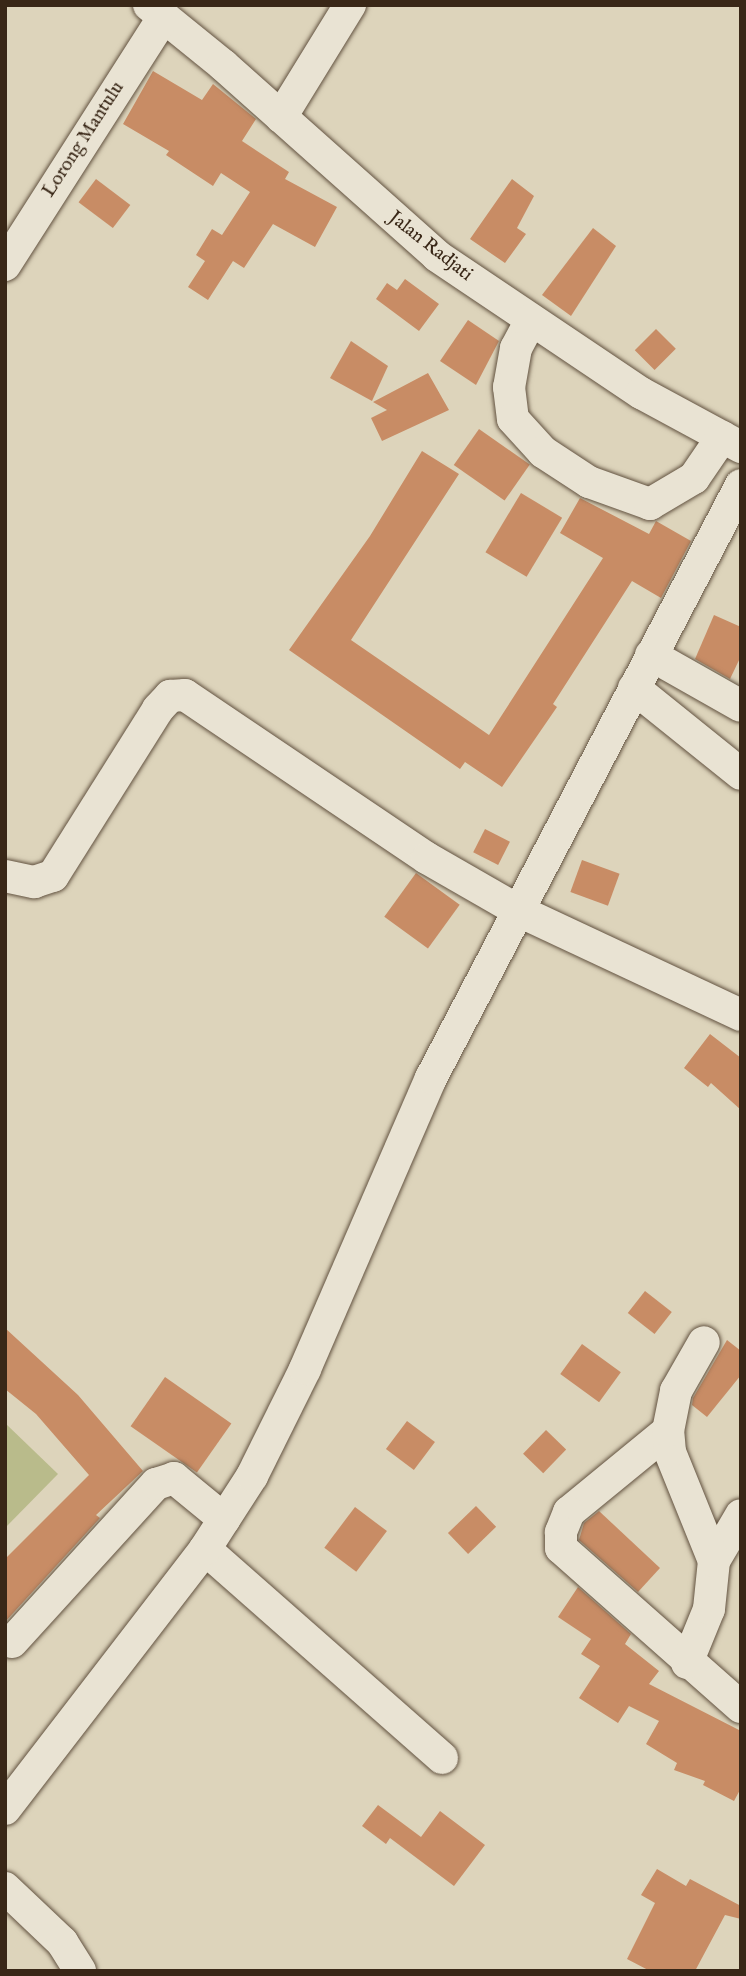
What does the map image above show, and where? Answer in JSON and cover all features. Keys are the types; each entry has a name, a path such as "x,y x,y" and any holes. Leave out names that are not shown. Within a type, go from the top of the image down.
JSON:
{"street":[{"path":"281,117 349,5"},
{"name":"Jalan Radjati","path":"156,11 281,117 437,256 641,393 732,442"},
{"name":"Lorong Mantulu","path":"5,265 156,11"},
{"path":"531,320 513,361 509,387 513,419 543,452 589,482 650,504 694,478 732,442"},
{"path":"5,1810 205,1549 252,1476 305,1369 415,1110 741,485"},
{"path":"651,655 741,706"},
{"path":"634,688 741,774"},
{"path":"5,876 34,883 53,876 158,709 170,696 179,695 192,699 427,858 519,911 741,1015"},
{"path":"704,1342 676,1391 668,1431 670,1452 714,1561"},
{"path":"668,1431 569,1512 560,1543 687,1663 741,1707"},
{"path":"12,1642 156,1484 174,1478 224,1520"},
{"path":"687,1663 709,1609 714,1561 741,1516"},
{"path":"205,1549 442,1758"},
{"path":"5,1888 62,1942 79,1971"}],"green space":[{"path":"5,1423 58,1474 5,1528"}],"building":[{"path":"153,71 202,100 213,84 256,119 242,141 289,172 285,179 337,207 315,247 273,224 244,268 233,261 208,300 188,287 205,261 196,255 212,229 222,235 250,192 221,173 213,186 166,155 169,151 123,124"},
{"path":"96,179 130,205 113,228 79,202"},
{"path":"512,179 534,196 517,228 526,234 505,263 470,239"},
{"path":"593,228 616,246 571,316 542,295"},
{"path":"405,279 439,304 419,331 376,299 387,283 397,290"},
{"path":"468,320 499,341 476,385 440,361"},
{"path":"656,329 676,349 655,370 635,350"},
{"path":"351,341 388,366 372,401 330,378"},
{"path":"428,373 449,410 382,441 371,418 387,410 373,402"},
{"path":"479,429 530,465 505,501 454,465"},
{"path":"422,451 459,474 351,640 489,735 603,558 560,533 580,498 649,534 656,521 691,541 661,598 632,581 553,704 557,707 502,787 465,762 460,769 289,650 370,536"},
{"path":"521,493 562,518 527,577 485,552"},
{"path":"714,615 741,627 741,656 730,679 695,659"},
{"path":"485,829 510,842 498,865 473,852"},
{"path":"582,860 620,874 608,906 570,892"},
{"path":"416,873 460,905 428,948 384,917"},
{"path":"710,1034 741,1058 741,1110 711,1083 708,1087 684,1068"},
{"path":"645,1291 672,1312 655,1334 628,1313"},
{"path":"5,1328 78,1395 143,1471 96,1515 100,1518 5,1622 5,1559 89,1475 36,1414 5,1389"},
{"path":"727,1340 741,1351 741,1375 707,1417 692,1405 693,1398"},
{"path":"582,1344 621,1372 599,1402 560,1374"},
{"path":"165,1377 231,1423 197,1473 131,1426"},
{"path":"407,1421 435,1442 414,1470 386,1449"},
{"path":"546,1430 566,1449 543,1473 523,1454"},
{"path":"476,1506 496,1527 468,1554 448,1533"},
{"path":"355,1507 387,1531 356,1572 324,1548"},
{"path":"599,1511 660,1568 638,1592 579,1540 584,1523"},
{"path":"578,1587 631,1634 625,1644 659,1671 649,1684 741,1731 741,1788 734,1801 703,1785 705,1781 674,1770 677,1763 646,1744 659,1721 629,1706 618,1723 579,1698 600,1666 581,1654 591,1639 558,1617"},
{"path":"378,1805 421,1837 440,1811 485,1845 454,1886 390,1838 386,1844 362,1826"},
{"path":"657,1869 686,1886 690,1879 741,1906 741,1919 725,1915 695,1971 650,1971 627,1959 655,1903 641,1895"}]}
